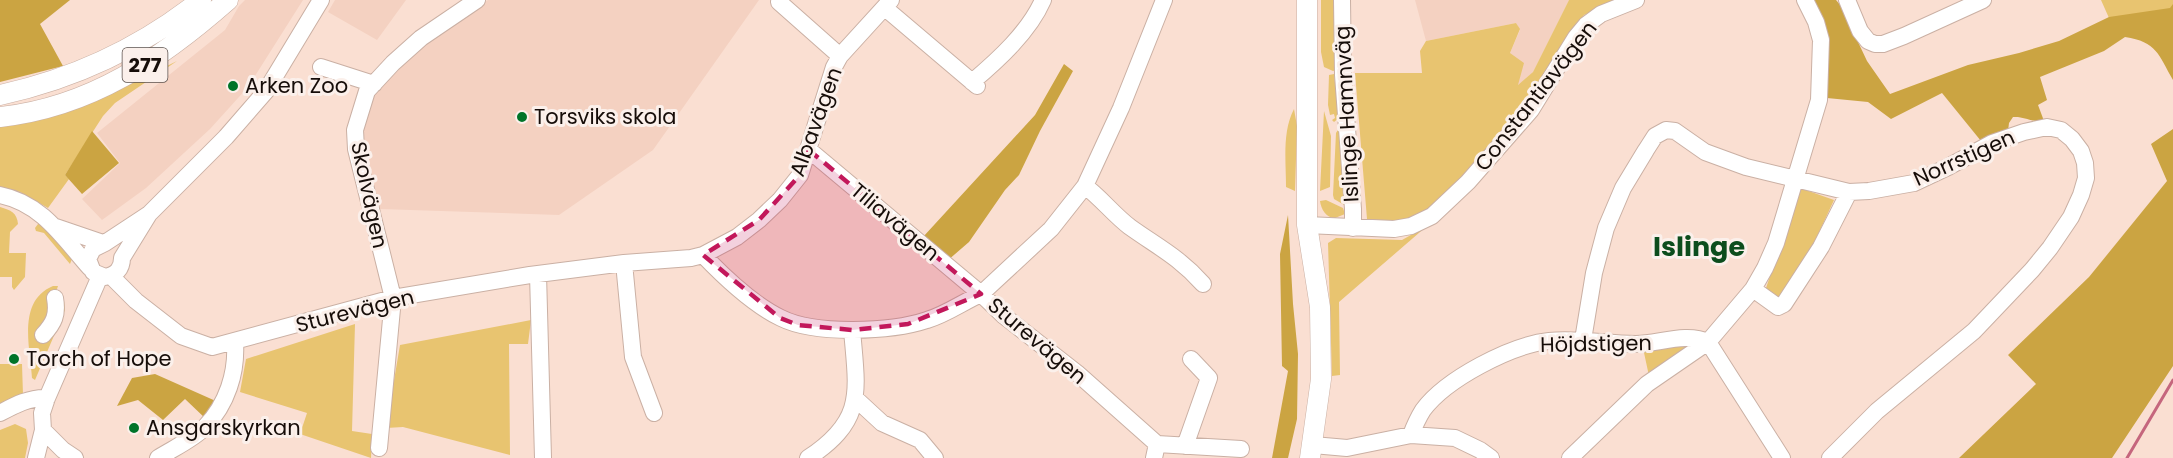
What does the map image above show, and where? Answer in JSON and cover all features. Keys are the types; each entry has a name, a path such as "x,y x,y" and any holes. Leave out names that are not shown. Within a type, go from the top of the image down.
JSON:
{"main road":[{"name":"277","path":"0,95 63,77 122,52 175,21 201,0"},
{"name":"277","path":"0,117 49,108 86,96 121,79 189,34 228,0"},
{"path":"1307,0 1307,225 1320,307 1321,379 1311,451"}],"street":[{"path":"100,274 88,259 90,253 97,245 104,243 149,214 226,137 266,91 321,0"},
{"name":"Skolvägen","path":"379,448 393,298 356,149 355,130 367,91 393,63 421,38 477,0"},
{"path":"888,4 974,84 1015,39 1037,12 1043,0"},
{"path":"981,294 1051,229 1085,186 1112,128 1164,0"},
{"name":"Islinge Hamnväg","path":"1342,0 1342,57 1353,228"},
{"name":"Constantiavägen","path":"1307,225 1394,229 1411,226 1431,216 1468,182 1531,110 1576,37 1586,25 1601,14 1636,0"},
{"path":"1570,458 1647,384 1708,342 1753,289 1765,268 1776,243 1819,100 1821,40 1816,22 1805,0"},
{"path":"1847,0 1860,31 1868,41 1883,44 1983,0"},
{"path":"779,2 840,56"},
{"name":"Albavägen","path":"703,255 737,237 780,200 800,175 834,67 840,56 888,4"},
{"path":"321,67 374,84"},
{"name":"Norrstigen","path":"1583,340 1594,273 1606,228 1623,188 1655,136 1666,130 1675,131 1705,152 1746,167 1849,192 1914,183 1992,143 2036,128 2047,127 2061,130 2081,151 2085,163 2086,178 2071,217 2032,270 1974,331 1877,411 1830,458"},
{"name":"Tiliavägen","path":"809,150 981,294"},
{"path":"1085,186 1102,198 1127,225 1176,257 1203,284"},
{"path":"1753,289 1778,307 1784,304 1821,247 1849,192"},
{"name":"Sturevägen","path":"0,195 29,205 56,226 100,274 181,336 212,347 393,298 538,274 703,255 724,276 780,318 798,325 852,330 908,324 928,320 981,294 1004,316 1077,373 1156,451"},
{"path":"100,274 120,269 122,258 149,214"},
{"name":"Sturevägen","path":"56,226 104,243"},
{"path":"104,243 117,249 122,258"},
{"path":"624,263 633,357 654,413"},
{"path":"36,458 43,430 42,413 47,398 100,274"},
{"path":"538,274 543,458"},
{"path":"43,335 54,323 56,317 55,298"},
{"path":"808,458 826,446 838,434 856,399 852,330"},
{"name":"Höjdstigen","path":"1411,435 1423,410 1451,383 1469,371 1533,343 1550,340 1583,340 1637,344 1693,338 1708,342"},
{"path":"158,458 204,428 224,400 234,369 235,342"},
{"path":"1708,342 1782,458"},
{"path":"1185,446 1209,378 1191,359"},
{"path":"0,413 18,403 47,398"},
{"path":"856,399 882,423 920,440 935,458"},
{"path":"43,430 63,450 75,458"},
{"path":"1311,451 1347,448 1411,435 1455,438 1491,458"},
{"path":"1156,451 1185,446 1241,448"}],"highlighted area":[{"path":"809,150 981,294 908,324 852,330 798,325 780,318 703,255 759,220 800,175"}],"shaded area":[{"path":"0,0 70,0 40,24 63,66 0,82"},
{"path":"245,0 303,0 248,87 210,129 146,188 102,220 82,199 120,163 97,133 225,30"},
{"path":"335,0 406,0 377,40 328,12"},
{"name":"Torsviks skola","path":"488,0 759,0 653,150 559,215 380,209 361,137 373,96 428,40"},
{"path":"1321,0 1338,0 1336,70 1333,71 1324,67 1321,52"},
{"path":"1415,0 1569,0 1533,72 1517,86 1510,53 1520,30 1516,23 1426,41"},
{"path":"1569,0 1619,0 1584,15 1520,111 1430,212 1405,222 1384,223 1367,219 1355,73 1422,73 1420,51 1426,41 1516,23 1520,29 1510,53 1524,63 1518,85 1533,72"},
{"path":"1809,0 1836,0 1867,61 1890,94 1968,65 2059,41 2109,17 2170,8 2173,4 2173,80 2160,56 2150,46 2136,39 2125,37 2104,51 2040,77 2047,100 2038,105 2044,121 2013,117 2008,131 1981,141 1942,93 1891,119 1868,102 1827,98"},
{"path":"2101,0 2173,0 2173,13 2109,18"},
{"path":"177,61 115,103 103,116 65,175 69,179 48,208 20,192 0,188 0,126 66,110 110,94"},
{"path":"1064,64 1073,71 1019,175 1005,190 969,242 947,261 923,237 1035,115"},
{"path":"1334,74 1339,118 1334,122 1332,120 1335,118 1334,114 1330,115 1328,105 1329,75"},
{"path":"1294,109 1297,126 1295,191 1286,187 1285,157 1286,137"},
{"path":"1324,111 1331,136 1330,187 1320,191"},
{"path":"1339,128 1346,206 1334,199 1333,195 1336,133"},
{"path":"2173,129 2173,366 2112,458 1959,458 2036,384 2008,355 2089,277 2167,181 2151,144"},
{"path":"92,131 119,163 82,194 65,175"},
{"path":"1800,188 1834,200 1804,265 1779,299 1765,291"},
{"path":"1326,200 1343,208 1345,214 1335,218 1327,215 1320,201"},
{"path":"0,207 13,212 18,224 10,232 9,253 26,253 25,277 14,290 12,277 0,277"},
{"path":"1288,215 1298,354 1297,419 1288,458 1272,458 1288,371 1282,366 1280,254"},
{"path":"38,224 42,224 73,256 70,264 44,233 36,231"},
{"path":"1427,226 1339,302 1340,375 1332,376 1328,243 1336,238 1402,240"},
{"path":"53,286 58,286 56,292 64,301 65,310 35,380 32,378 28,339 30,314 34,302"},
{"path":"531,320 528,344 509,344 510,455 403,427 386,428 400,345"},
{"path":"355,324 352,431 372,434 371,458 300,434 307,413 240,392 246,359"},
{"path":"1686,343 1687,351 1649,376 1643,348"},
{"path":"0,364 22,364 23,395 0,406"},
{"path":"155,374 218,402 206,419 185,399 163,420 138,400 117,406 132,378"},
{"path":"15,424 26,429 28,443 25,458 0,458 0,430"}],"waterway":[{"path":"2127,458 2173,380"}],"place":[{"name":"Arken Zoo","path":"233,86"},
{"name":"Torsviks skola","path":"522,117"},
{"name":"Torch of Hope","path":"14,359"},
{"name":"Ansgarskyrkan","path":"134,428"}],"district":[{"name":"Islinge","path":"1699,247"}]}
